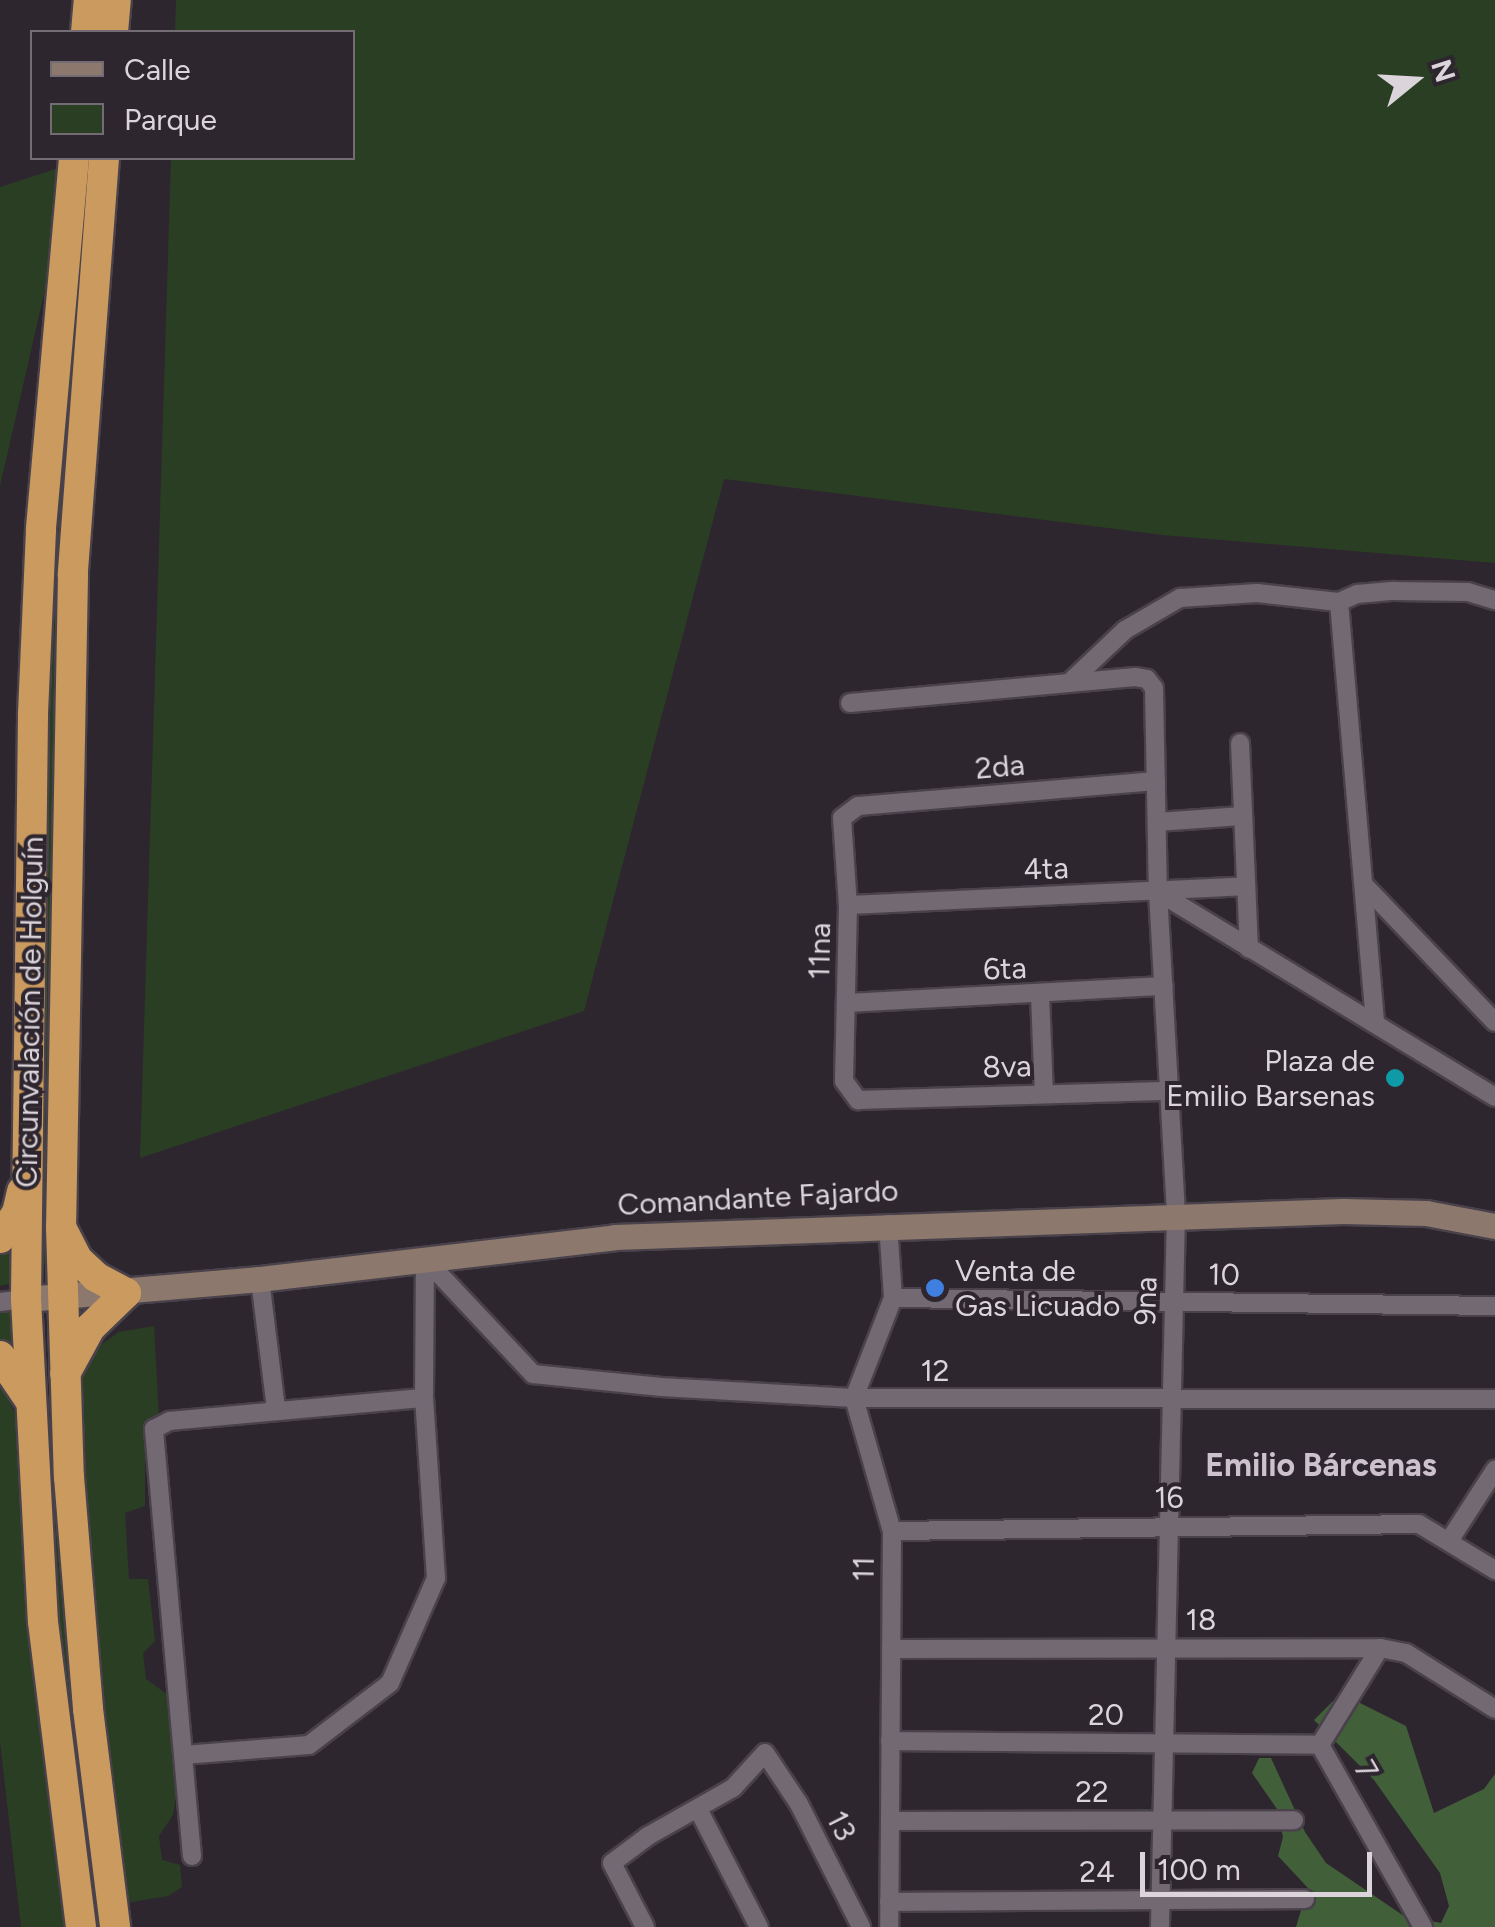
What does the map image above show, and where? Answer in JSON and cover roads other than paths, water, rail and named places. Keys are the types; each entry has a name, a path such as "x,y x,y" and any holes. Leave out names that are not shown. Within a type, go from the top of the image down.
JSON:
{"highway":[{"path":"86,30 88,0"},
{"path":"113,30 116,0"},
{"name":"Circunvalación de Holguín","path":"74,160 41,530 33,716 27,1175 13,1300 31,1402 42,1622 81,1927"},
{"name":"Circunvalación de Holguín","path":"104,160 73,575 61,1227 64,1376 88,1710 116,1927"},
{"path":"0,1238 16,1213 27,1175"},
{"path":"61,1227 78,1260 96,1278 126,1293 90,1328 64,1376"},
{"path":"0,1356 16,1373 31,1402"}],"street":[{"path":"850,703 1069,683 1125,630 1180,598 1257,594 1340,602 1357,594 1394,591 1468,592 1495,600"},
{"path":"1340,602 1375,1023"},
{"name":"9na","path":"1069,683 1147,679 1154,688 1158,892 1176,1214 1160,1927"},
{"path":"1240,744 1250,949"},
{"name":"2da","path":"849,811 858,806 1156,780"},
{"name":"11na","path":"849,811 842,818 848,905 844,1081 849,1093"},
{"path":"1157,822 1242,816"},
{"name":"4ta","path":"848,905 1245,886"},
{"path":"1365,886 1495,1022"},
{"path":"1158,892 1495,1097"},
{"name":"6ta","path":"848,1002 1164,986"},
{"path":"1040,995 1044,1094"},
{"name":"8va","path":"849,1093 858,1100 1170,1091"},
{"name":"Comandante Fajardo","path":"13,1300 62,1293 126,1293 260,1280 614,1237 1176,1214 1426,1213 1495,1226"},
{"path":"854,1398 893,1298 888,1224"},
{"path":"184,1755 308,1745 390,1683 436,1578 424,1398 425,1260"},
{"name":"12","path":"425,1260 532,1374 854,1398 1495,1399"},
{"path":"260,1280 276,1410"},
{"name":"10","path":"893,1298 1495,1306"},
{"path":"192,1856 154,1430 170,1420 424,1398"},
{"name":"11","path":"854,1398 892,1531 889,1927"},
{"path":"1449,1541 1495,1470"},
{"name":"16","path":"892,1531 1419,1524 1495,1570"},
{"name":"18","path":"891,1649 1380,1648 1406,1652 1495,1709"},
{"name":"7","path":"1380,1648 1320,1745 1422,1924"},
{"name":"20","path":"890,1741 1320,1745"},
{"name":"13","path":"698,1809 733,1788 765,1753 799,1804 861,1927"},
{"path":"646,1927 612,1863 648,1836 698,1809 759,1927"},
{"name":"22","path":"890,1821 1294,1820"},
{"name":"24","path":"890,1902 1305,1899"}],"place":[{"name":"Plaza de Emilio Barsenas","path":"1395,1078"},
{"name":"Venta de Gas Licuado","path":"935,1288"}],"district":[{"name":"Emilio Bárcenas","path":"1321,1465"}]}
